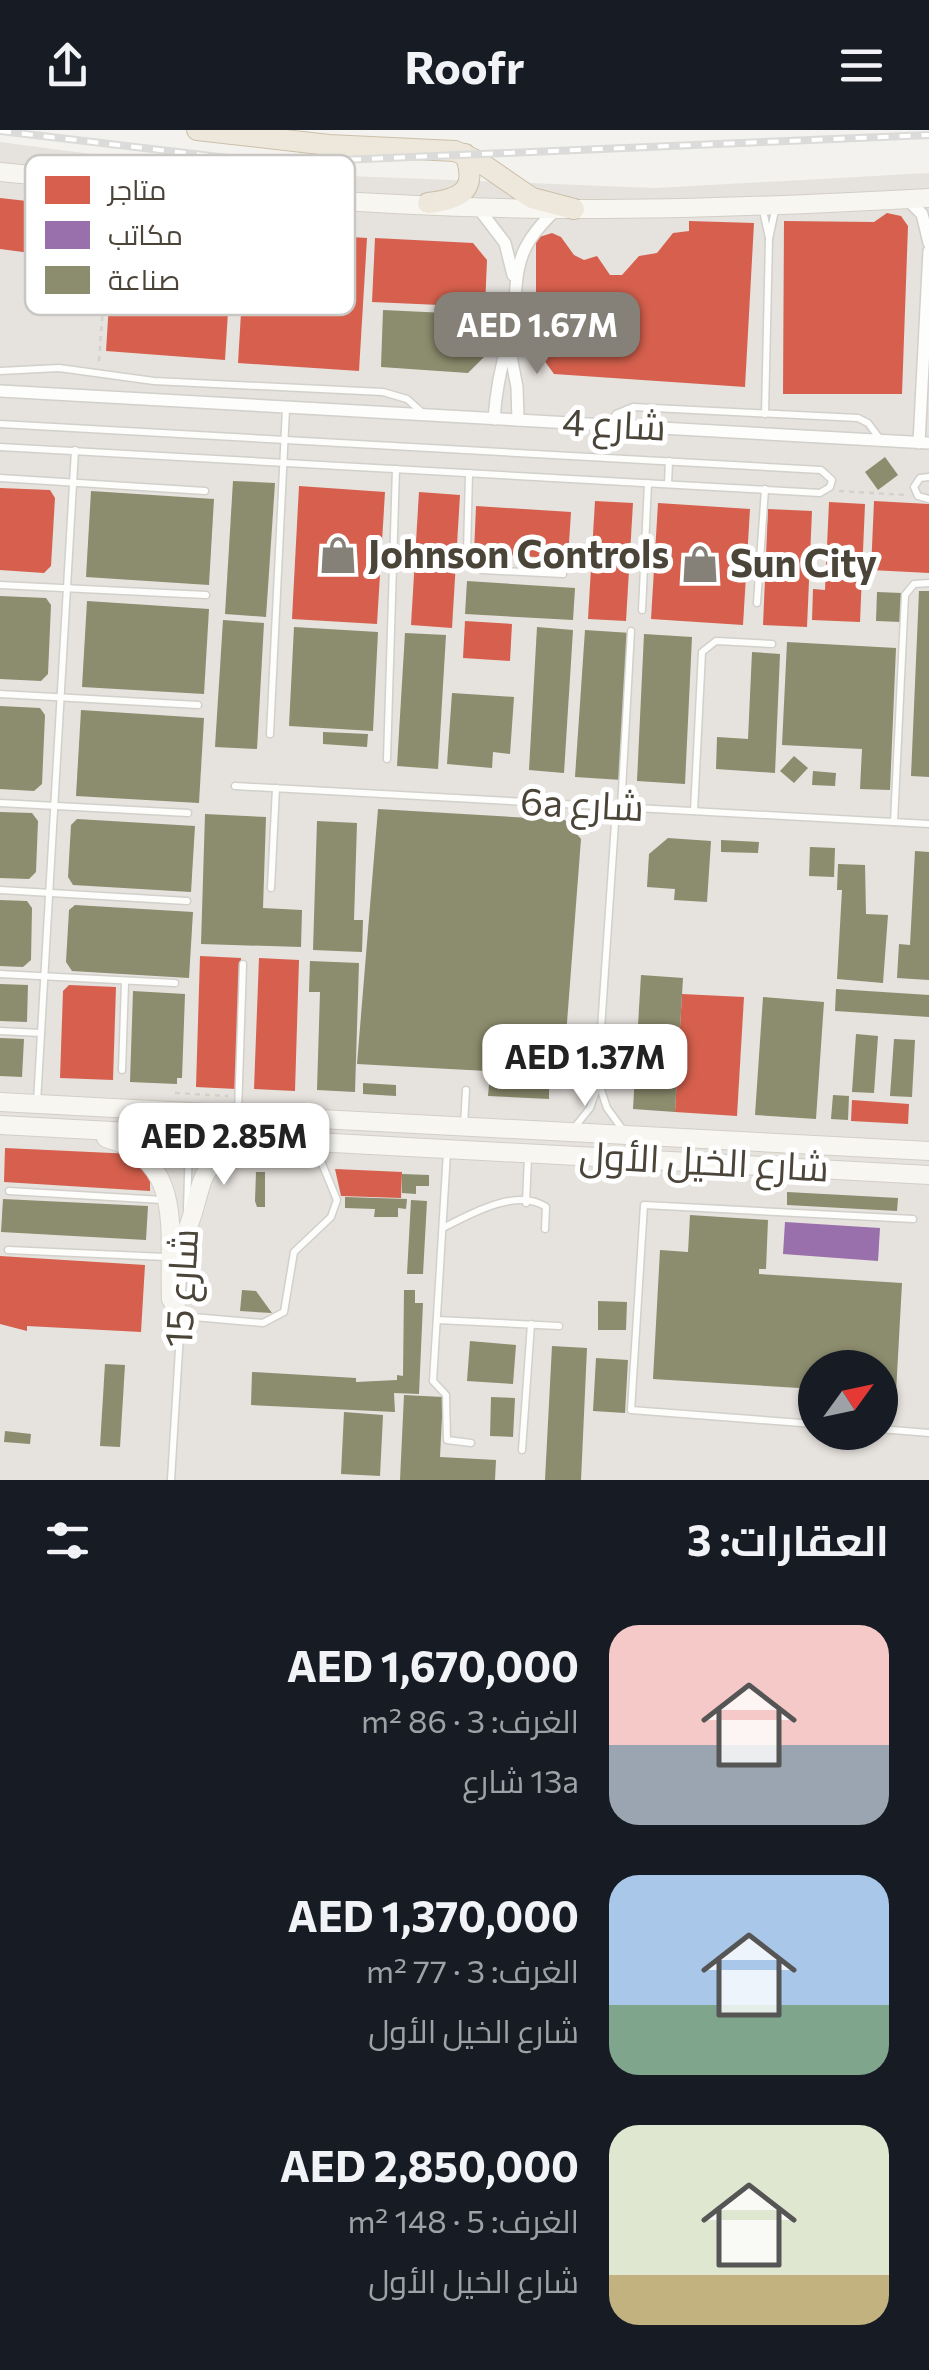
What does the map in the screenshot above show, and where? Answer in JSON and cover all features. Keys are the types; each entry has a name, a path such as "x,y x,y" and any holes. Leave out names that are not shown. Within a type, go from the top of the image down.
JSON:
{"highway":[{"path":"197,130 465,154 532,198 566,209"},
{"path":"428,203 456,198 467,191 472,176 465,154"}],"main road":[{"path":"0,172 25,174"},
{"path":"355,198 566,209 929,198"},
{"name":"شارع الخيل الأول","path":"0,1102 163,1109 238,1105 464,1126 929,1151"},
{"name":"شارع الخيل الأول","path":"0,1126 447,1146 929,1175"},
{"path":"77,1130 143,1154 162,1179 168,1200 172,1303 181,1316"},
{"path":"186,1233 208,1166 218,1156 260,1138"}],"street":[{"path":"907,199 925,220 929,243"},
{"path":"476,207 506,244 513,285"},
{"path":"494,419 513,285 529,236 566,209"},
{"path":"924,443 929,251"},
{"path":"508,341 517,387 518,420"},
{"name":"شارع 4","path":"0,391 924,443"}],"lane":[{"path":"765,414 769,204"},
{"path":"769,204 769,239"},
{"path":"0,371 59,368 154,381 383,392 407,399 425,415"},
{"path":"610,425 616,414 633,406 858,418 868,423 881,440"},
{"path":"270,734 286,409"},
{"path":"0,424 822,470 832,480 827,490 765,489 0,447"},
{"path":"37,1102 76,450"},
{"path":"668,484 669,461"},
{"path":"388,759 396,470"},
{"path":"469,473 467,553 472,564 482,570 563,574"},
{"path":"929,477 916,482 918,496 929,499"},
{"path":"0,478 204,490"},
{"path":"642,610 648,483"},
{"path":"758,603 765,489"},
{"path":"894,822 905,595 914,584 929,583"},
{"path":"0,585 206,595"},
{"path":"570,1132 590,1108 598,1078 632,631"},
{"path":"694,811 702,652 716,641 772,644"},
{"path":"0,694 198,705"},
{"name":"6a شارع","path":"235,786 929,824"},
{"path":"271,888 276,788"},
{"path":"0,804 188,813"},
{"path":"0,890 188,901"},
{"path":"238,1105 244,964"},
{"path":"0,974 175,983"},
{"path":"122,1070 125,982"},
{"path":"0,1031 41,1033"},
{"path":"598,1078 607,1108 627,1134"},
{"path":"464,1126 466,1090"},
{"path":"163,1109 182,1121 188,1135"},
{"name":"شارع 15","path":"171,1480 188,1135"},
{"path":"181,1316 263,1324 284,1312 294,1252 331,1218 337,1200 316,1157 313,1141"},
{"path":"447,1146 433,1381 446,1396 446,1437 453,1442 470,1442"},
{"path":"526,1202 529,1151"},
{"path":"9,1192 168,1200"},
{"path":"443,1228 492,1205 526,1202 545,1204 545,1229"},
{"path":"798,1423 631,1410 644,1205 912,1219"},
{"path":"8,1250 169,1258"},
{"path":"437,1320 559,1326"},
{"path":"522,1450 531,1324"},
{"path":"898,1430 929,1432"}],"path":[{"path":"98,372 102,315"},
{"path":"827,490 918,496"},
{"path":"175,1092 238,1105"}],"shaded area":[{"path":"0,142 99,155 25,155 25,315 355,315 355,176 655,188 929,173 929,1480 0,1480"}],"building: متاجر":[{"path":"0,198 25,201 25,252 0,249"},
{"path":"887,213 901,216 908,226 902,394 783,394 784,221 874,222"},
{"path":"689,221 754,223 745,387 554,374 536,349 536,238 552,233 561,237 574,255 584,260 597,256 610,275 622,275 639,256 657,253 673,233 689,231"},
{"path":"355,237 367,238 359,371 238,363 241,315 355,315"},
{"path":"375,238 473,243 487,260 485,307 372,302"},
{"path":"108,315 228,315 225,360 106,351"},
{"name":"Johnson Controls","path":"299,486 385,492 377,624 292,619"},
{"path":"0,488 50,490 55,498 51,566 44,573 0,570"},
{"path":"419,492 460,495 452,628 411,625"},
{"path":"595,501 633,503 626,621 588,619"},
{"path":"874,501 929,504 929,573 871,570"},
{"path":"829,502 865,504 860,622 812,620 813,589 825,590"},
{"name":"Sun City","path":"658,503 750,509 743,625 651,619"},
{"path":"476,506 571,512 568,559 474,553"},
{"path":"768,509 812,511 807,627 763,625"},
{"path":"465,621 512,624 510,661 463,658"},
{"path":"200,956 241,958 236,1089 196,1087"},
{"path":"259,958 299,960 295,1091 254,1089"},
{"path":"69,985 116,987 113,1080 60,1078 63,991"},
{"path":"682,994 744,997 737,1116 675,1112"},
{"path":"852,1100 909,1104 908,1124 851,1121"},
{"path":"5,1148 133,1154 150,1173 150,1191 4,1182"},
{"path":"335,1169 402,1172 401,1198 341,1196"},
{"path":"0,1256 145,1265 141,1332 27,1326 27,1331 0,1324"}],"building: مكاتب":[{"path":"785,1222 880,1228 878,1261 783,1254"}],"building: صناعة":[{"path":"383,310 488,315 487,354 468,373 381,367"},
{"path":"885,457 898,475 878,490 865,472"},
{"path":"233,481 275,483 266,617 225,614"},
{"path":"91,491 214,499 209,585 86,577"},
{"path":"467,581 575,588 573,620 465,614"},
{"path":"919,591 929,591 929,777 911,776"},
{"path":"877,592 902,593 901,622 876,621"},
{"path":"0,596 46,598 51,605 48,674 41,681 0,679"},
{"path":"87,601 209,609 204,694 82,687"},
{"path":"223,620 264,623 257,749 215,747"},
{"path":"294,627 378,632 373,731 289,726"},
{"path":"537,627 573,630 564,773 529,770"},
{"path":"585,630 631,633 622,780 575,777"},
{"path":"405,633 446,635 438,769 397,766"},
{"path":"644,634 692,637 685,784 637,781"},
{"path":"787,642 896,648 890,790 860,789 862,749 782,745"},
{"path":"752,652 780,654 775,773 716,769 717,737 748,739"},
{"path":"452,693 514,697 510,754 493,752 492,768 447,764"},
{"path":"0,706 40,708 45,715 42,784 34,791 0,789"},
{"path":"81,710 204,718 199,803 76,796"},
{"path":"323,732 368,734 367,747 323,744"},
{"path":"794,756 808,768 794,783 780,771"},
{"path":"813,771 836,773 835,786 812,785"},
{"path":"378,809 565,820 581,839 563,1075 357,1064"},
{"path":"0,812 32,813 38,821 36,872 29,879 0,878"},
{"path":"205,814 266,817 263,908 302,910 301,947 201,944"},
{"path":"77,819 195,826 191,892 73,885 68,877 71,825"},
{"path":"317,821 357,823 354,920 363,920 362,952 313,950"},
{"path":"668,838 711,841 707,902 674,900 675,889 647,887 649,854"},
{"path":"721,840 759,842 758,853 721,852"},
{"path":"810,847 835,848 834,877 809,876"},
{"path":"915,851 929,852 929,980 897,978 899,944 910,945"},
{"path":"838,864 865,865 866,914 888,915 883,983 837,979 842,890 837,890"},
{"path":"0,900 27,901 32,908 31,960 23,967 0,966"},
{"path":"75,905 193,912 189,978 72,971 66,962 69,910"},
{"path":"310,961 359,963 355,1092 317,1090 320,992 309,992"},
{"path":"641,975 683,978 675,1112 633,1109"},
{"path":"0,984 28,985 27,1022 0,1021"},
{"path":"836,989 929,995 929,1017 835,1011"},
{"path":"133,991 185,994 182,1078 177,1078 177,1084 130,1082"},
{"path":"763,997 824,1002 816,1119 755,1115"},
{"path":"856,1034 878,1036 874,1093 852,1092"},
{"path":"0,1038 24,1039 22,1077 0,1076"},
{"path":"894,1039 915,1040 912,1097 890,1096"},
{"path":"363,1083 396,1085 396,1096 363,1094"},
{"path":"489,1085 549,1088 549,1099 488,1096"},
{"path":"833,1095 849,1096 848,1120 831,1119"},
{"path":"256,1172 265,1172 265,1207 257,1207 255,1201"},
{"path":"402,1174 429,1175 429,1186 416,1186 416,1194 402,1193"},
{"path":"787,1192 898,1198 897,1211 787,1205"},
{"path":"345,1197 407,1199 406,1209 398,1208 398,1217 374,1217 375,1209 345,1208"},
{"path":"3,1199 148,1206 146,1240 1,1232"},
{"path":"411,1200 427,1201 423,1274 407,1274"},
{"path":"690,1215 768,1220 766,1269 759,1269 759,1274 902,1283 898,1356 898,1350 798,1350 798,1388 653,1379 660,1250 688,1252"},
{"path":"242,1290 256,1291 272,1313 240,1311"},
{"path":"404,1290 415,1290 415,1303 423,1303 419,1394 394,1393 395,1412 251,1405 252,1372 356,1378 356,1382 397,1380 397,1375 403,1376"},
{"path":"598,1301 627,1302 626,1330 598,1330"},
{"path":"470,1341 516,1345 513,1384 467,1381"},
{"path":"552,1346 587,1348 581,1480 545,1480"},
{"path":"596,1358 628,1360 625,1413 593,1411"},
{"path":"105,1364 125,1365 120,1447 100,1446"},
{"path":"404,1395 443,1397 440,1457 496,1460 495,1480 400,1480"},
{"path":"491,1397 515,1398 513,1437 490,1436"},
{"path":"344,1412 383,1415 380,1476 341,1474"},
{"path":"5,1431 31,1434 30,1444 4,1442"}],"railway":[{"path":"0,131 202,155"},
{"path":"355,159 929,135"}],"place":[{"name":"Johnson Controls","path":"338,555"},
{"name":"Sun City","path":"700,564"}]}
